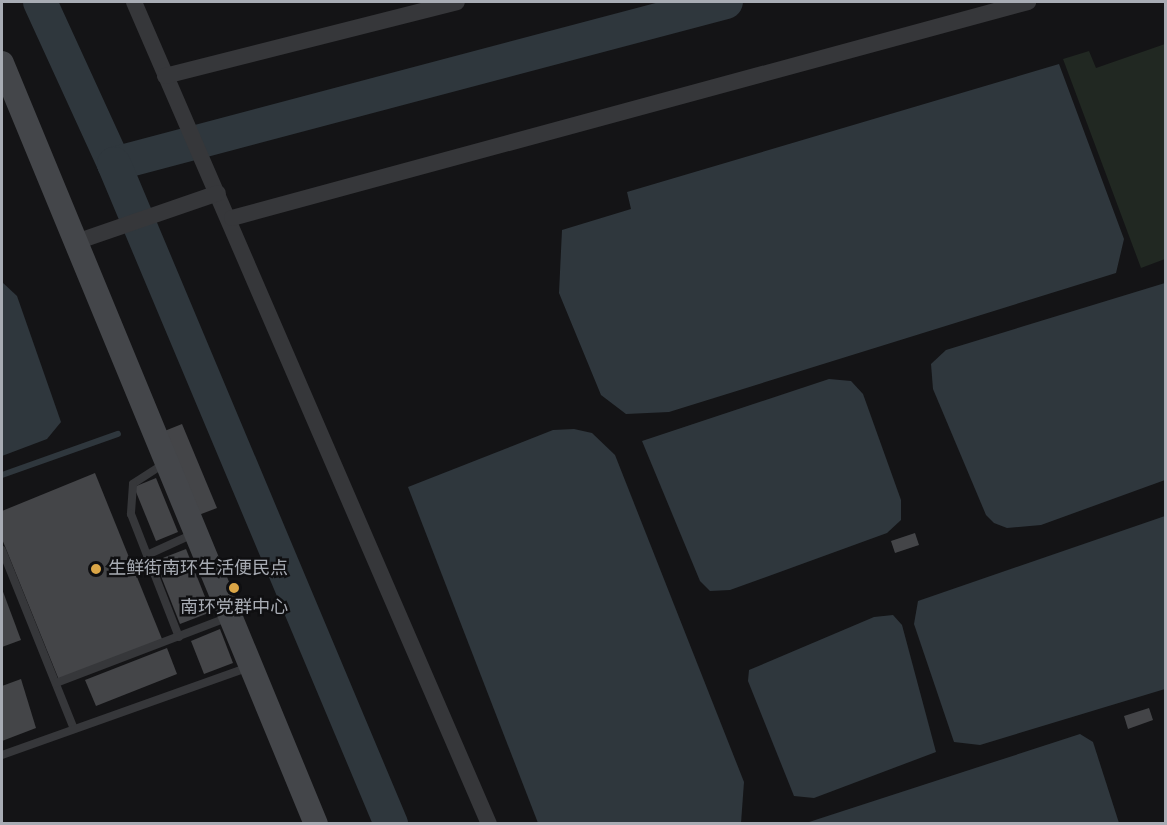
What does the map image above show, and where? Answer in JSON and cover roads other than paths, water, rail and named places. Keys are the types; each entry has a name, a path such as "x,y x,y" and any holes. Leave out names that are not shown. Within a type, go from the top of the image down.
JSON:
{"street":[{"path":"134,2 201,161 232,218 489,824"},
{"path":"165,76 457,2"},
{"path":"232,218 1028,2"},
{"path":"2,63 249,667 316,824"},
{"path":"76,242 218,193"}],"lane":[{"path":"166,462 133,484 131,514 179,637"},
{"path":"147,555 195,533"},
{"path":"2,550 74,729"},
{"path":"56,683 229,617"},
{"path":"2,755 249,667"}],"waterway":[{"path":"40,2 114,164 726,2"},
{"path":"114,164 391,824"},
{"path":"2,475 118,434"}],"place":[{"name":"生鲜街南环生活便民点","path":"96,569"},
{"name":"南环党群中心","path":"234,588"}]}
